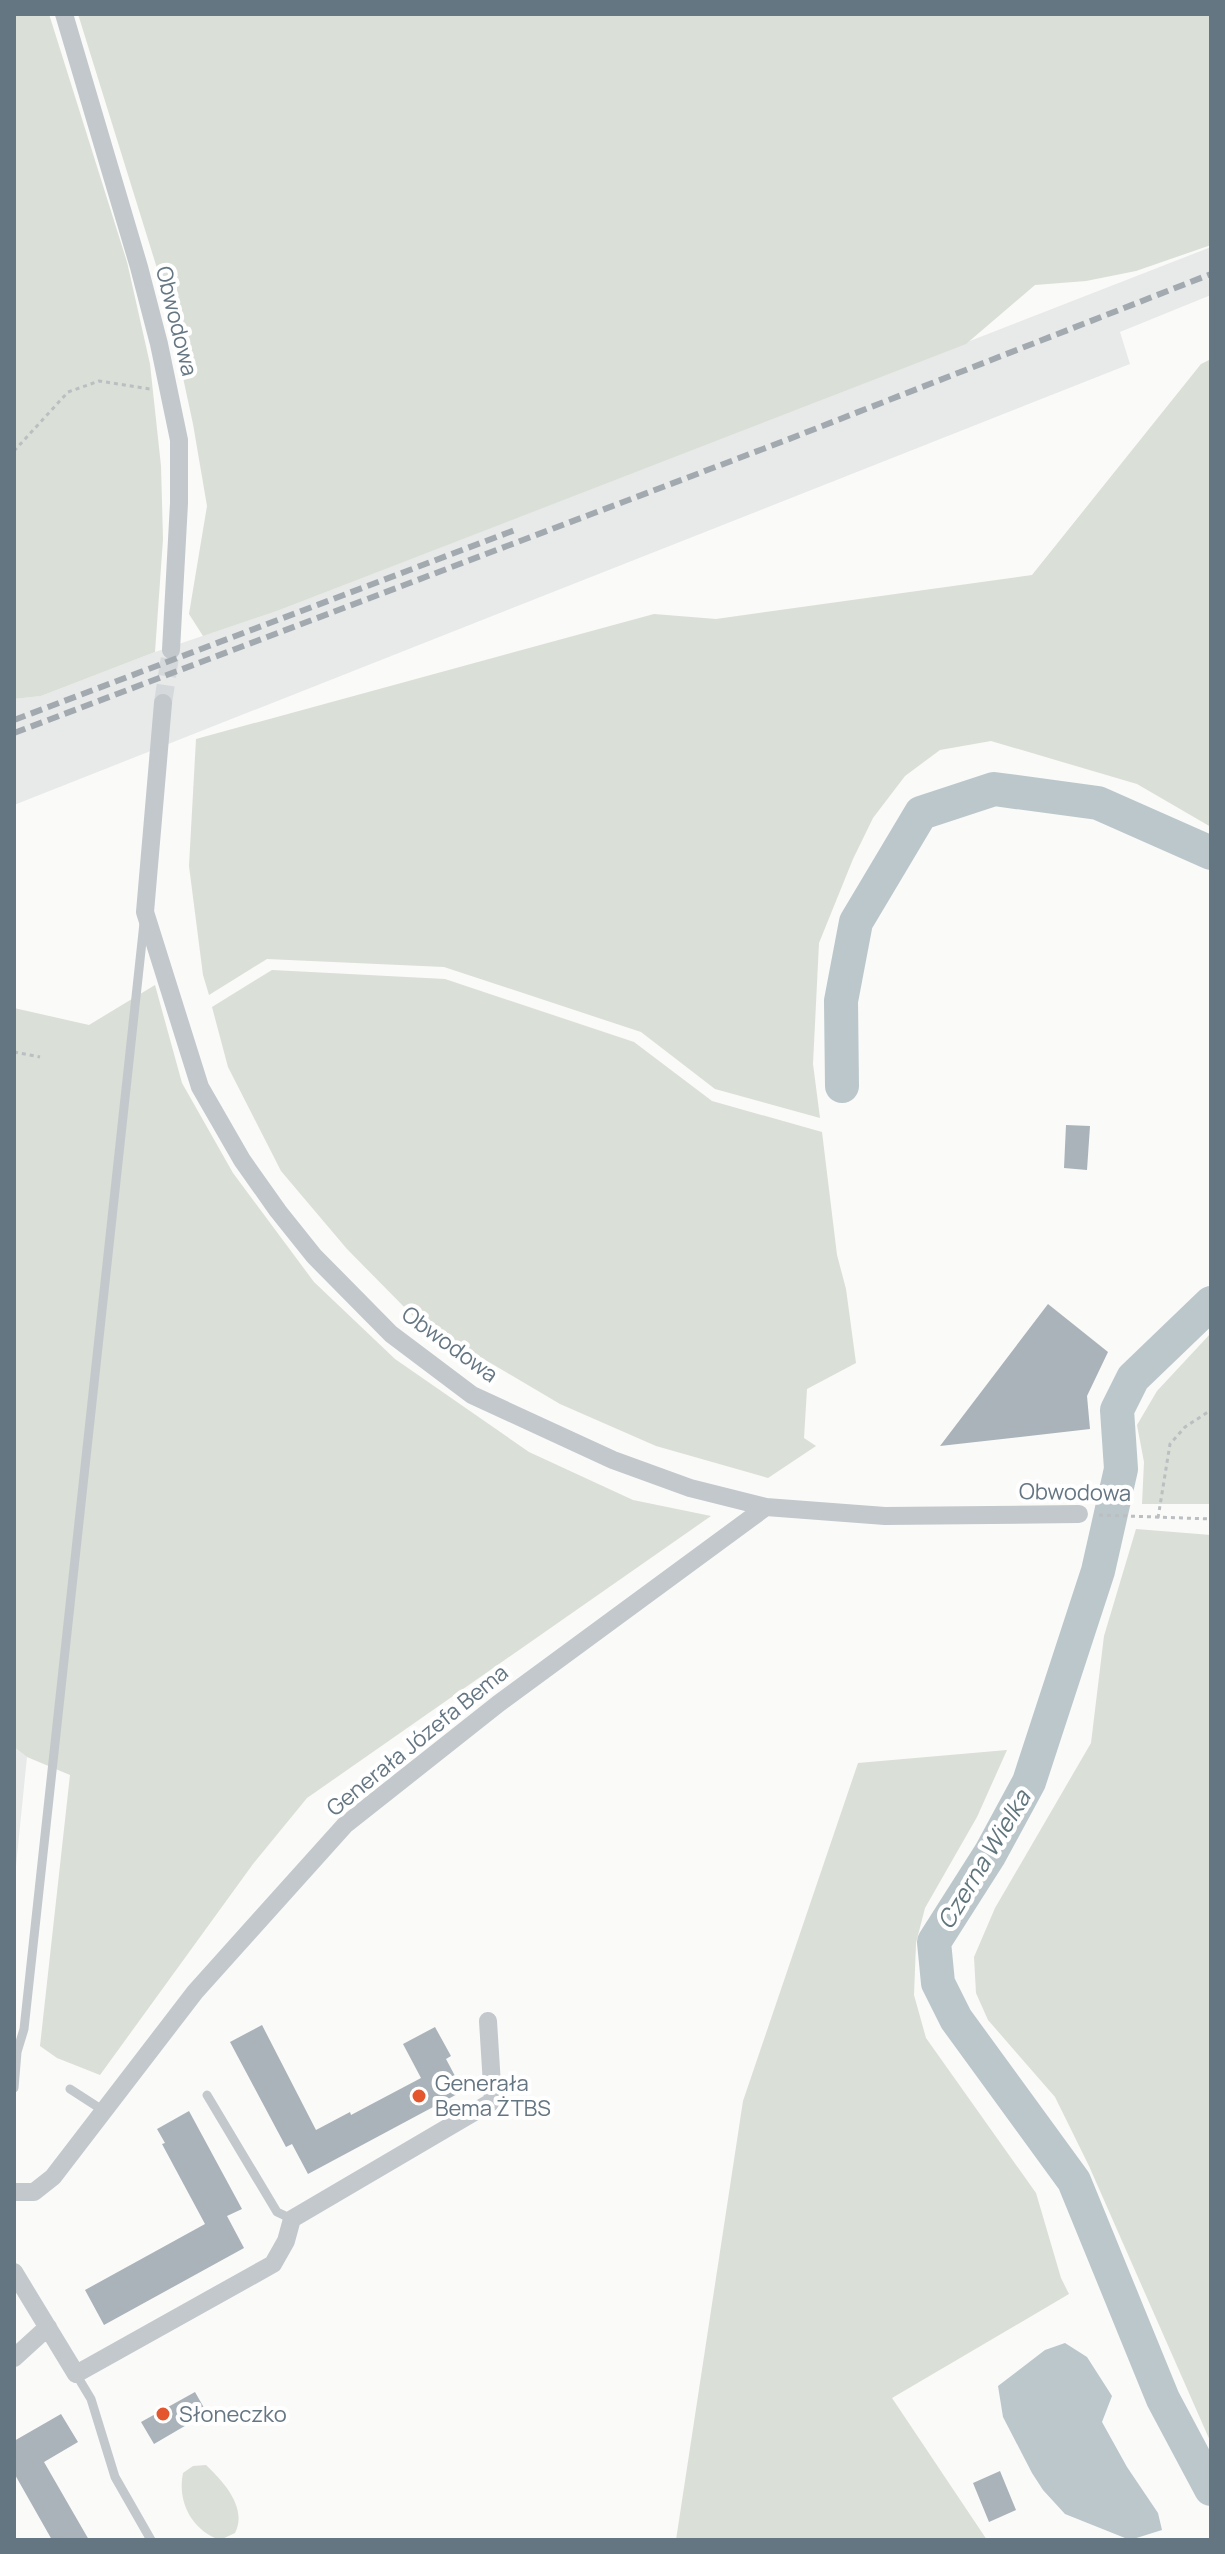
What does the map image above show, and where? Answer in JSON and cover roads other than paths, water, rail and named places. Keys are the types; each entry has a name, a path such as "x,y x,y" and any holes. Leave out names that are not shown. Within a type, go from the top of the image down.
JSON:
{"street":[{"name":"Obwodowa","path":"64,14 139,267 170,390 179,440 171,650"},
{"name":"Obwodowa","path":"163,703 145,912 200,1087 278,1211 314,1256 391,1334 472,1395 613,1460 690,1488 766,1507 885,1516 1079,1514"},
{"name":"Generała Józefa Bema","path":"14,2192 34,2192 53,2177 195,1992 345,1825 498,1704 766,1507"},
{"path":"14,2272 76,2374 273,2264 286,2241 292,2219 493,2101 488,2021"},
{"path":"14,2358 48,2327"}],"lane":[{"path":"14,2088 15,2049 24,2029 145,912"},
{"path":"70,2089 104,2111"},
{"path":"207,2095 277,2212 292,2219"},
{"path":"76,2374 91,2399 115,2477 151,2540"}],"waterway":[{"name":"Czerna Wielka","path":"842,1086 841,1001 856,922 921,813 994,789 1098,803 1211,853"},
{"name":"Czerna Wielka","path":"1211,1303 1133,1378 1117,1410 1121,1469 1098,1571 1029,1782 990,1854 934,1942 938,1983 956,2019 1074,2181 1163,2399 1211,2489"}],"tunnel":[{"path":"163,703 171,650"}],"railway":[{"path":"14,733 784,441 1211,274"},
{"path":"14,720 515,530"}],"place":[{"name":"Generała Bema ŻTBS","path":"419,2096"},
{"name":"Słoneczko","path":"163,2414"}]}
